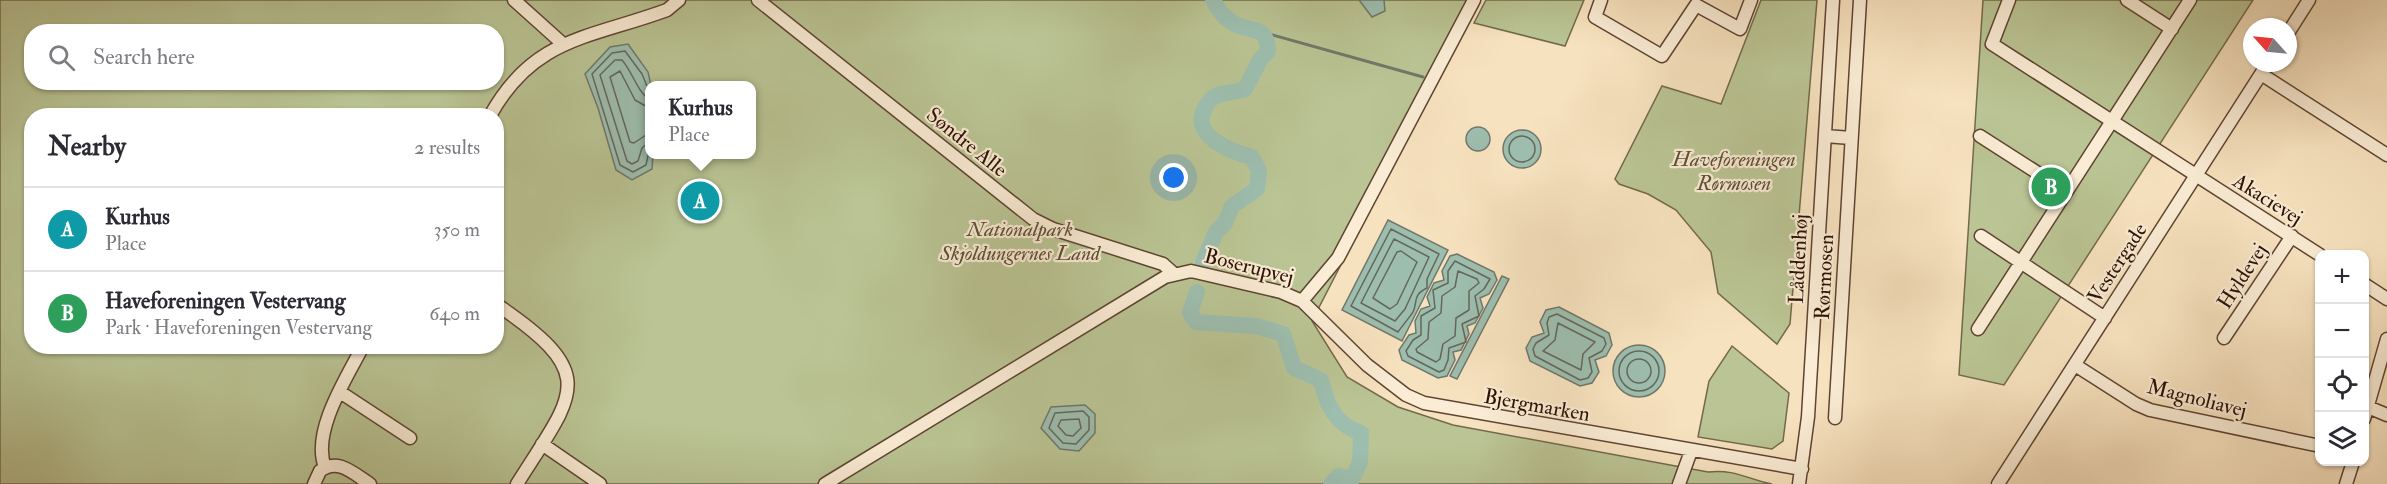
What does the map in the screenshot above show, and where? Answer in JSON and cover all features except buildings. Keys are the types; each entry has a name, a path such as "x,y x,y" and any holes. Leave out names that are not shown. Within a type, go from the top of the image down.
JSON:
{"street":[{"path":"514,0 563,44"},
{"path":"495,108 513,79 534,60 563,44 667,10 679,0"},
{"name":"Boserupvej","path":"825,484 1173,273 1191,272 1281,292 1302,301 1338,258 1474,0"},
{"path":"1601,0 1595,16 1662,56 1696,5 1740,29 1751,0"},
{"name":"Låddenhøj","path":"1799,484 1808,417 1833,0"},
{"name":"Rørmosen","path":"1835,418 1860,0"},
{"name":"Akacievej","path":"2009,0 1992,44 2315,252"},
{"path":"2127,0 2172,29"},
{"path":"1978,329 2190,0"},
{"path":"2297,19 2309,0"},
{"name":"Søndre Alle","path":"764,2 1033,219 1053,229 1163,264 1173,273"},
{"path":"2261,74 2387,155"},
{"name":"Vestergade","path":"1998,484 2261,74"},
{"path":"1825,136 1851,138"},
{"path":"1980,136 2066,191"},
{"path":"1981,236 2105,318"},
{"name":"Hyldevej","path":"2224,338 2292,236"},
{"path":"2369,287 2387,299"},
{"name":"Bjergmarken","path":"1302,301 1374,372 1406,395 1424,403 1802,469"},
{"path":"504,310 537,333 568,373 569,387 566,401 517,484"},
{"path":"2366,412 2387,339"},
{"path":"325,467 322,454 324,430 339,392 359,354"},
{"name":"Magnoliavej","path":"2075,365 2136,404 2150,410 2315,445"},
{"path":"339,392 410,438"},
{"path":"2369,413 2387,415"},
{"path":"542,444 600,484"},
{"path":"1679,484 1691,451"},
{"path":"314,484 317,474 325,467 336,465 345,467 370,484"},
{"path":"2346,484 2352,466"}],"green space":[{"name":"Nationalpark Skjoldungernes Land","path":"0,0 1477,0 1312,321 1347,377 1398,407 1453,425 1708,472 1734,473 1772,484 0,484"},
{"path":"1486,0 1584,0 1565,46 1474,23"},
{"name":"Haveforeningen Rørmosen","path":"1761,0 1817,0 1790,324 1777,344 1718,293 1711,252 1676,210 1648,194 1619,184 1615,179 1662,86 1721,104"},
{"path":"1983,0 2253,0 2004,385 1959,375"},
{"path":"1732,346 1789,393 1783,441 1772,449 1698,437 1709,381"}],"water":[{"path":"1359,0 1384,0 1385,11 1372,17"},
{"path":"628,44 648,72 650,81 645,81 645,159 653,159 652,169 632,180 616,170 598,108 585,74 610,47"},
{"path":"1478,127 1487,130 1490,139 1487,148 1478,151 1469,148 1466,139 1469,130"},
{"path":"1522,130 1529,131 1535,136 1540,142 1540,156 1535,162 1529,167 1522,168 1515,167 1509,162 1504,156 1503,149 1504,142 1509,136 1515,131"},
{"path":"1388,220 1448,250 1402,341 1342,310"},
{"path":"1457,254 1494,272 1497,280 1489,294 1480,298 1483,308 1475,323 1467,326 1469,334 1461,350 1453,352 1455,360 1447,376 1438,378 1402,360 1399,350 1409,335 1416,333 1415,321 1421,309 1430,306 1427,297 1434,283 1444,280 1442,271 1450,256"},
{"path":"1502,276 1509,279 1457,379 1450,376"},
{"path":"1559,307 1609,333 1612,345 1606,356 1595,360 1599,372 1592,383 1580,386 1530,361 1526,348 1532,337 1544,333 1540,322 1546,310"},
{"path":"1639,345 1649,347 1657,353 1663,361 1665,371 1663,381 1657,389 1649,395 1639,397 1629,395 1621,389 1615,381 1613,371 1615,361 1621,353 1629,347"},
{"path":"1085,405 1095,414 1095,433 1079,451 1060,449 1041,428 1051,407"}],"waterway":[{"path":"1203,262 1216,232 1225,223 1232,206 1257,189 1259,171 1252,157 1224,146 1207,134 1202,118 1206,106 1214,97 1245,89 1260,60 1268,51 1262,33 1231,22 1217,8 1213,0"},
{"path":"1262,32 1423,77"},
{"path":"1197,292 1190,313 1196,322 1256,326 1283,334 1294,368 1321,380 1333,413 1345,425 1361,433 1360,462 1352,479 1339,476 1331,484"}],"place":[{"name":"Haveforeningen Vestervang","path":"2051,187"},
{"name":"Kurhus","path":"700,201"}]}
